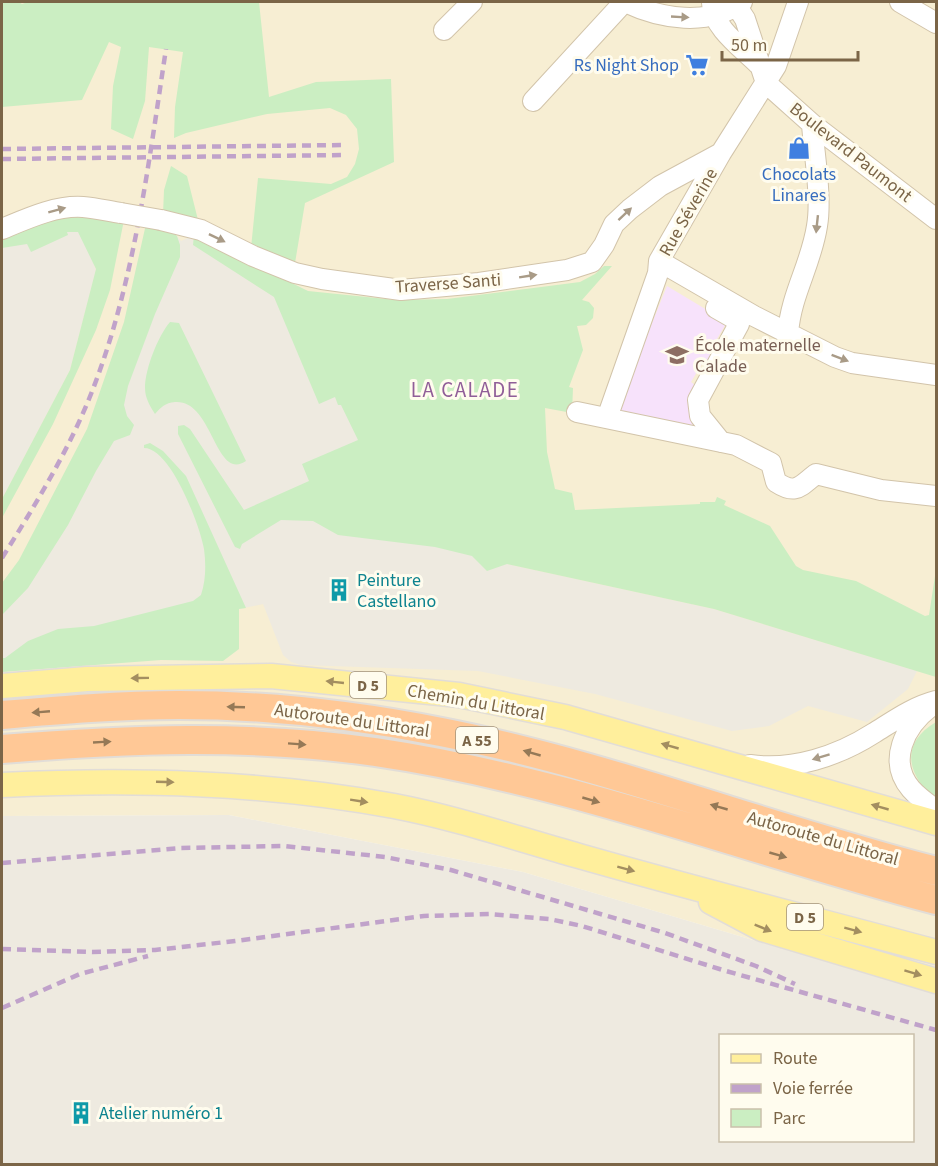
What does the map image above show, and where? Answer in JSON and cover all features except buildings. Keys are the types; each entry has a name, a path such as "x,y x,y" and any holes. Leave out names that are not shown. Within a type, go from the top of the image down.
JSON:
{"highway":[{"name":"Autoroute du Littoral","path":"2,715 69,709 179,705 260,708 328,714 440,732 513,748 583,767 936,871"},
{"name":"Autoroute du Littoral","path":"2,749 120,741 195,740 274,742 376,752 443,764 544,787 936,900"}],"main road":[{"name":"Chemin du Littoral","path":"2,686 87,679 271,676 459,695 564,717 936,823"},
{"path":"2,785 143,782 217,785 329,796 394,806 448,818 674,882 762,929 936,981"},
{"name":"D 5","path":"674,882 936,952"}],"street":[{"path":"444,30 472,2"},
{"path":"533,101 624,2 643,11 682,18 738,3 763,75"},
{"name":"Rue Séverine","path":"606,418 659,267 763,75 776,66 798,2"},
{"path":"900,2 936,23"},
{"name":"Boulevard Paumont","path":"713,8 724,31 763,75 812,124 936,219"},
{"path":"788,333 792,303 811,255 818,224 812,124"},
{"name":"Traverse Santi","path":"2,229 26,219 71,207 84,207 161,220 201,230 252,256 295,273 322,279 401,290 479,283 567,270 592,262 604,245 614,224 630,209 660,186 721,153"},
{"path":"659,267 835,357 852,363 936,375"},
{"path":"659,267 737,320 739,324 698,400 700,416 721,442"},
{"path":"577,412 736,446 771,463 776,482 787,490 796,489 816,474 881,490 936,496"},
{"path":"726,762 763,767 807,762 853,745 919,705 936,702"},
{"path":"936,702 916,717 910,726 903,737 900,758 904,779 911,790 936,810"}],"shaded area":[{"path":"2,2 936,2 936,994 523,872 229,815 2,816"},
{"path":"82,230 96,270 70,370 2,499 2,235"},
{"path":"194,235 308,291 507,564 714,609 917,671 908,689 867,722 808,706 769,726 732,731 595,694 478,671 301,665 291,662 283,655 263,604 239,609 239,642 2,671 2,604 34,570 169,249 177,236 181,241"},
{"name":"École maternelle Calade","path":"667,286 727,322 714,344 720,348 709,365 703,362 691,382 696,386 698,424 696,432 616,412"},
{"path":"229,815 523,872 936,994 936,1164 2,1164 2,816"}],"green space":[{"path":"2,2 22,4 28,2 259,2 269,97 316,82 391,79 394,162 305,203 295,263 251,248 258,178 331,184 347,177 355,164 359,149 357,129 346,115 330,108 267,114 186,133 174,138 175,107 183,52 149,47 145,101 133,139 111,129 113,86 121,47 109,42 82,100 2,107"},
{"path":"171,166 187,176 198,220 163,214 164,190"},
{"path":"63,215 124,220 110,290 96,330 53,424 2,518 2,499 70,370 96,269 78,232 67,232 68,235 31,252 27,244 2,248 2,235"},
{"path":"146,224 167,228 177,236 180,257 155,314 128,386 124,405 127,416 134,425 130,435 114,441 68,525 28,588 2,615 2,583 19,560 87,429 124,322"},
{"path":"194,235 308,291 396,300 447,299 580,282 604,266 612,266 582,300 589,302 594,308 593,318 586,325 577,326 583,350 569,387 573,388 572,413 545,408 547,452 555,489 572,493 575,510 700,504 700,502 715,502 717,497 726,501 724,505 770,526 796,566 803,570 856,581 925,616 929,615 935,576 936,677 714,609 507,564 487,571 472,556 435,547 338,535 313,521 281,520 242,544 240,549 235,547 178,434 178,426 184,425 190,429 244,510 309,481 302,464 358,440 335,397 319,404 274,297 193,245"},
{"path":"170,322 179,323 246,461 236,464 227,460 198,413 188,405 168,403 155,414 150,405 145,392 147,372 157,344"},
{"path":"150,443 163,451 186,476 246,608 239,609 239,649 223,661 161,660 2,672 2,658 28,641 58,629 94,626 193,601 201,595 205,578 205,560 197,524 174,474 154,451 144,448 144,445"},
{"path":"936,722 936,800 919,780 911,760 916,740"}],"railway":[{"path":"2,558 60,460 89,399 104,357 138,226 166,49"},
{"path":"2,149 344,145"},
{"path":"2,159 344,155"},
{"path":"2,863 180,848 284,846 385,857 451,870 665,933 756,966 795,984"},
{"path":"2,949 92,952 155,950 424,916 490,914 549,919 582,926 726,971 936,1030"},
{"path":"2,1008 80,974 148,956"}],"place":[{"name":"Rs Night Shop","path":"697,65"},
{"name":"Chocolats Linares","path":"799,148"},
{"name":"École maternelle Calade","path":"677,355"},
{"name":"Peinture Castellano","path":"339,590"},
{"name":"Atelier numéro 1","path":"81,1113"}],"district":[{"name":"LA CALADE","path":"465,390"}]}
